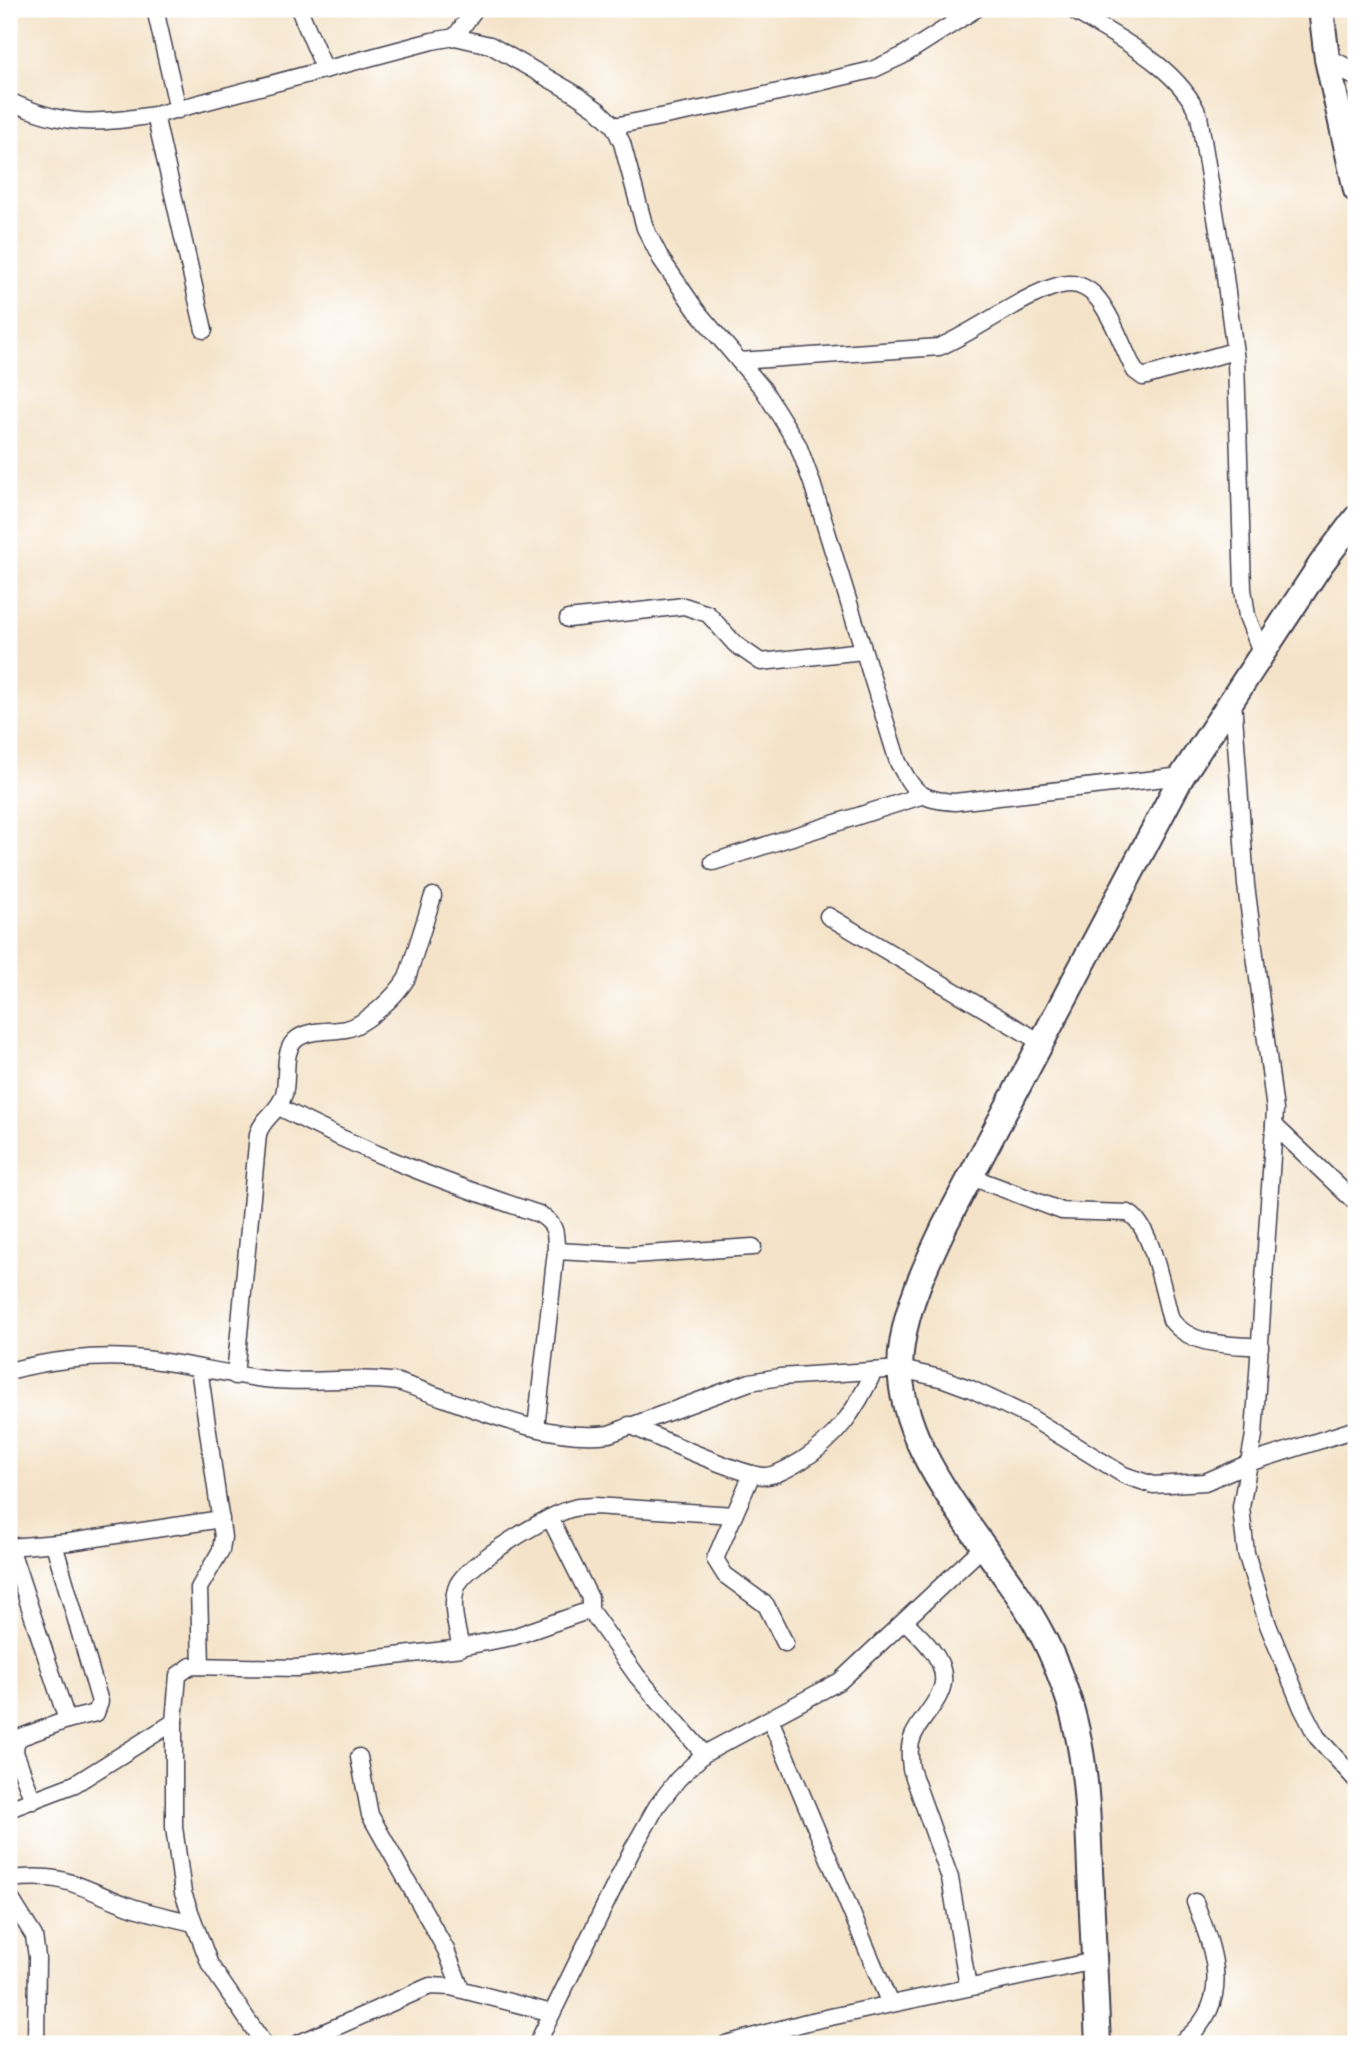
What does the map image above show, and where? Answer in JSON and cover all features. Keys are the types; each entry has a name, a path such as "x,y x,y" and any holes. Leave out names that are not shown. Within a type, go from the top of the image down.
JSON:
{"highway":[{"path":"1321,9 1327,59 1356,190"},
{"path":"1098,2044 1088,1818 1079,1745 1066,1693 1041,1633 949,1500 917,1436 901,1389 901,1345 918,1282 969,1175 1042,1043 1182,776 1321,564 1356,518"}],"main road":[{"path":"1327,59 1356,75"}],"street":[{"path":"155,9 178,110"},
{"path":"299,9 325,70"},
{"path":"455,37 475,9"},
{"path":"614,125 727,104 872,70 902,56 976,9"},
{"path":"1071,9 1158,67 1193,100 1199,116 1222,254 1234,351 1242,466 1243,589 1247,616 1262,654"},
{"path":"1098,26 1099,9"},
{"path":"9,101 63,121 90,123 155,115 455,37 490,45 572,92 614,125 622,143 645,228 661,259 696,310 763,389 798,445 898,762 910,785 921,796 934,801 955,802 1182,776"},
{"path":"155,115 204,330"},
{"path":"739,361 939,347 960,339 1042,292 1068,284 1089,290 1100,300 1135,372 1143,377 1234,351"},
{"path":"568,618 684,606 708,614 735,645 761,662 863,651"},
{"path":"1233,697 1247,885 1272,1068 1275,1125 1260,1347 1249,1463 1241,1507 1243,1527 1246,1553 1268,1625 1317,1737 1356,1780"},
{"path":"713,862 921,796"},
{"path":"235,1376 258,1134 262,1121 279,1107 285,1091 289,1049 297,1038 311,1033 358,1025 400,989 407,978 433,896"},
{"path":"828,916 1042,1043"},
{"path":"279,1107 386,1160 539,1214 551,1221 556,1231 556,1251 537,1428"},
{"path":"1275,1125 1356,1203"},
{"path":"969,1175 1062,1211 1128,1213 1137,1217 1146,1234 1171,1320 1178,1329 1191,1338 1260,1347"},
{"path":"556,1251 632,1255 753,1247"},
{"path":"9,1371 130,1357 235,1376 288,1381 356,1377 398,1382 537,1428 594,1436 609,1434 750,1382 901,1369 944,1379 1017,1410 1139,1482 1182,1485 1205,1482 1249,1463 1356,1429"},
{"path":"199,1368 221,1519 220,1550 200,1588 201,1666"},
{"path":"629,1426 752,1474 765,1476 780,1472 818,1450 839,1431 858,1406 874,1371"},
{"path":"752,1474 717,1552 717,1567 766,1605 785,1643"},
{"path":"460,1647 454,1599 458,1584 481,1562 550,1518 573,1508 596,1506 734,1515"},
{"path":"550,1518 590,1598 590,1610 637,1676 704,1754"},
{"path":"67,1720 9,1547 54,1544 221,1519"},
{"path":"33,1801 12,1745 21,1737 67,1720 96,1713 100,1702 54,1544"},
{"path":"537,2044 657,1806 678,1779 704,1754 840,1681 983,1547"},
{"path":"264,2044 210,1965 192,1923 183,1893 174,1827 174,1723 175,1681 184,1669 201,1666 297,1668 460,1647 513,1637 590,1610"},
{"path":"905,1621 933,1650 940,1666 942,1683 937,1703 913,1736 909,1753 911,1769 950,1878 968,1987"},
{"path":"770,1719 890,2004"},
{"path":"9,1810 75,1784 174,1723"},
{"path":"359,1757 370,1815 446,1950 461,1989"},
{"path":"9,1879 55,1877 81,1884 125,1905 192,1923"},
{"path":"9,1896 34,1936 37,1957 36,2044"},
{"path":"1179,2044 1204,2020 1217,1976 1215,1955 1195,1902"},
{"path":"726,2044 890,2004 1094,1961"},
{"path":"297,2044 430,1986 461,1989 552,2013"}]}
